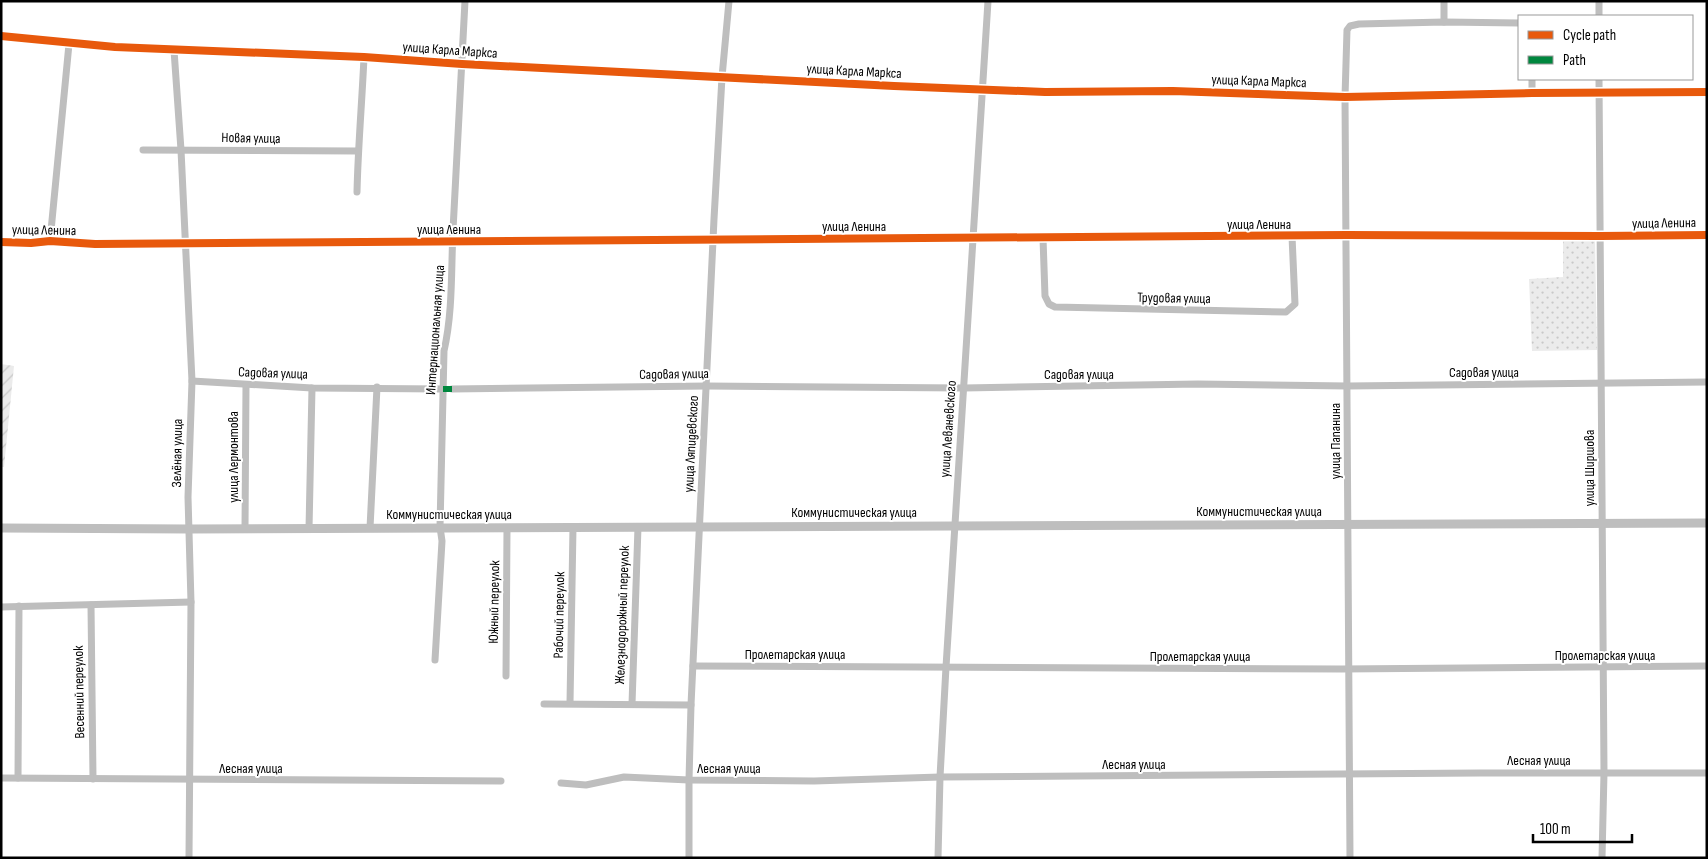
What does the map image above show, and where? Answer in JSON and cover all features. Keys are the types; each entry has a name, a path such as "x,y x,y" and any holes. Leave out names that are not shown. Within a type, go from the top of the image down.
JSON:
{"street":[{"name":"Интернациональная улица","path":"435,660 442,541 440,527 444,351 451,308 452,242 465,1"},
{"name":"улица Ляпидевского","path":"689,858 691,705 722,77 729,1"},
{"name":"улица Леваневского","path":"938,858 946,668 988,1"},
{"path":"1444,1 1444,22 1518,23"},
{"path":"1599,1 1599,15"},
{"name":"улица Папанина","path":"1350,858 1345,97 1347,38 1350,26 1359,24 1444,22"},
{"name":"улица Карла Маркса","path":"1,36 69,44 174,50 364,57 462,64 1045,92 1173,91 1345,97 1707,92"},
{"path":"50,241 69,44"},
{"name":"Зелёная улица","path":"174,50 181,150 192,381 189,529 191,602 189,858"},
{"path":"357,192 364,57"},
{"path":"1532,80 1532,93"},
{"name":"улица Ширшова","path":"1599,80 1604,773 1602,858"},
{"name":"Новая улица","path":"143,150 358,151"},
{"name":"улица Ленина","path":"1,242 31,243 50,241 95,244 1347,235 1707,235"},
{"name":"Трудовая улица","path":"1043,238 1045,296 1049,304 1055,308 1286,312 1295,304 1292,236"},
{"name":"Садовая улица","path":"192,381 312,388 443,389"},
{"name":"Садовая улица","path":"452,389 707,386 964,388 1198,384 1348,386 1707,382"},
{"name":"улица Лермонтова","path":"245,529 246,385"},
{"path":"309,528 312,388"},
{"path":"370,528 377,388"},
{"name":"Коммунистическая улица","path":"1,528 245,529 1707,523"},
{"name":"Железнодорожный переулок","path":"632,704 638,526"},
{"name":"Рабочий переулок","path":"570,703 574,527"},
{"name":"Южный переулок","path":"506,676 507,528"},
{"path":"1,607 191,602"},
{"name":"Весенний переулок","path":"91,605 93,779"},
{"path":"18,778 19,606"},
{"name":"Пролетарская улица","path":"693,666 1602,668 1707,666"},
{"path":"544,704 691,705"},
{"name":"Лесная улица","path":"561,783 586,785 624,777 689,780 814,781 940,778 1707,773"},
{"name":"Лесная улица","path":"1,778 501,781"}],"shaded area":[{"path":"1595,240 1597,350 1532,351 1529,279 1563,277 1563,241"},
{"path":"1,364 14,366 4,467 1,467"}],"marked path":[{"path":"443,389 452,389"}],"cycle path":[{"path":"1,36 115,47 364,57 462,64 1045,92 1173,91 1345,97 1707,92"},
{"path":"1,242 31,243 50,241 95,244 1347,235 1707,235"}]}
